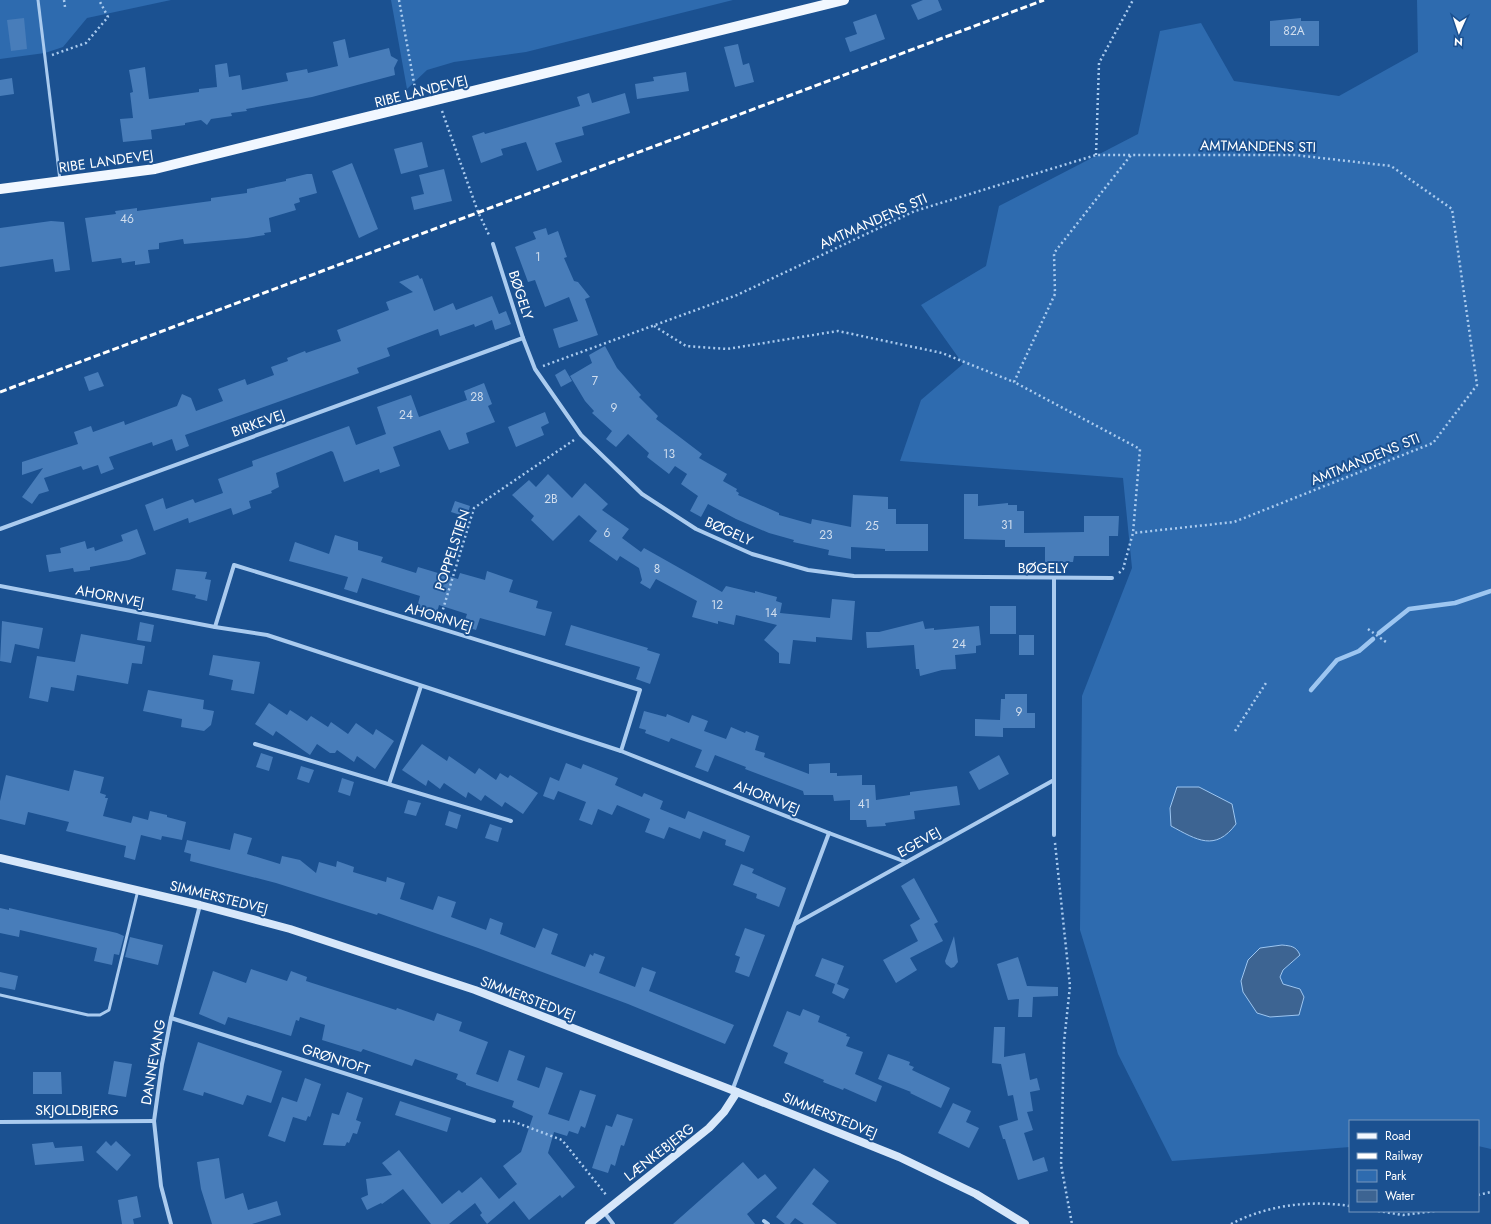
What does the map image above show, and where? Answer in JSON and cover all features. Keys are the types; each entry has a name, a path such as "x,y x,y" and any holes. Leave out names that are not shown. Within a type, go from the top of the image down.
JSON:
{"main road":[{"name":"RIBE LANDEVEJ","path":"0,189 155,169 418,106 844,0"}],"street":[{"name":"BØGELY","path":"493,244 523,338 535,369 581,435 642,494 696,529 752,554 808,570 854,576 1054,579 1112,578"},
{"name":"BIRKEVEJ","path":"0,529 523,338"},
{"name":"AHORNVEJ","path":"215,627 234,565 640,690 621,751"},
{"path":"1054,579 1054,835"},
{"name":"AHORNVEJ","path":"0,586 215,627 267,635 621,751 906,862"},
{"path":"389,784 421,686"},
{"path":"255,744 511,821"},
{"name":"EGEVEJ","path":"796,924 1054,780"},
{"path":"734,1092 829,833"},
{"name":"SIMMERSTEDVEJ","path":"0,859 138,890 290,929 475,990 900,1158 976,1194 1025,1224"},
{"name":"DANNEVANG","path":"171,1224 161,1186 154,1121 162,1064 171,1018 200,905"},
{"name":"GRØNTOFT","path":"171,1018 494,1121"},
{"name":"LÆNKEBJERG","path":"589,1224 710,1128 724,1112 734,1092"},
{"name":"SKJOLDBJERG","path":"0,1122 154,1121"},
{"path":"604,1212 613,1224"}],"lane":[{"path":"38,0 60,182"},
{"path":"0,995 88,1015 100,1015 109,1010 138,890"}],"path":[{"path":"64,0 65,7"},
{"path":"46,58 86,43 108,17 100,0"},
{"path":"398,0 418,106"},
{"path":"1096,155 1099,63 1133,0"},
{"path":"438,101 478,212 493,244"},
{"name":"AMTMANDENS STI","path":"535,369 737,295 914,211 1096,155 1295,155 1391,166 1452,209 1477,385 1433,443 1234,522 1133,533"},
{"path":"1014,382 1055,294 1054,253 1131,155"},
{"path":"654,326 686,346 727,349 838,331 942,353 1014,382 1140,449 1133,533 1123,569 1112,578"},
{"name":"POPPELSTIEN","path":"437,628 474,508 581,435"},
{"path":"1368,629 1386,642"},
{"path":"1235,731 1266,683"},
{"path":"1054,835 1070,986 1064,1042 1061,1165 1072,1224"},
{"path":"494,1121 512,1121 562,1140 614,1204"},
{"path":"1479,1195 1491,1192"},
{"path":"1231,1224 1251,1214 1291,1204 1327,1202 1349,1206"},
{"path":"1384,1212 1403,1215 1427,1212"}],"green space":[{"path":"0,0 171,0 87,18 63,47 45,53 0,59"},
{"path":"391,0 733,0 526,52 454,62 427,70 407,89"},
{"path":"1417,0 1491,0 1491,1149 1479,1146 1479,1120 1349,1120 1349,1147 1172,1161 1118,1054 1080,930 1082,696 1132,568 1123,478 900,461 921,400 963,364 921,305 986,266 999,206 1138,134 1160,31 1201,23 1234,81 1339,96 1418,52"}],"water":[{"path":"1177,787 1199,787 1232,804 1236,824 1228,833 1213,841 1197,839 1171,826 1170,808"},
{"path":"1282,945 1293,947 1300,955 1283,970 1280,977 1283,984 1300,989 1304,997 1299,1015 1270,1017 1257,1013 1243,992 1241,981 1248,960 1260,948"}],"building":[{"path":"923,0 938,0 942,10 918,20 911,5"},
{"path":"876,14 885,39 850,52 845,38 857,34 853,22"},
{"path":"24,18 27,49 11,51 7,20"},
{"path":"1301,18 1301,21 1319,21 1319,46 1270,46 1270,21"},
{"path":"345,39 349,58 389,48 391,56 398,60 394,68 395,75 312,97 246,109 247,111 231,113 232,116 211,119 207,125 201,120 185,123 185,125 151,130 152,139 123,142 120,119 133,118 130,93 133,92 129,70 145,67 149,99 199,92 199,89 217,87 215,65 227,63 229,77 240,75 242,90 288,81 286,73 307,69 308,73 338,66 333,42"},
{"path":"738,44 743,65 749,63 754,82 735,87 724,47"},
{"path":"686,72 689,91 637,99 635,84 654,81 653,77"},
{"path":"12,78 14,94 0,96 0,80"},
{"path":"589,93 592,103 625,93 630,113 582,127 584,135 555,143 562,162 537,171 526,142 501,149 503,155 481,163 472,136 484,132 485,134 580,106 577,97"},
{"path":"422,142 428,167 401,174 394,149"},
{"path":"352,163 378,229 359,238 332,171"},
{"path":"444,169 452,201 414,210 411,197 424,194 419,175"},
{"path":"312,174 317,193 299,198 300,202 294,204 296,210 269,218 271,232 264,233 265,235 184,244 183,239 159,243 159,249 148,250 150,263 135,265 135,261 122,263 121,258 92,262 85,218 116,214 115,211 137,208 137,211 211,201 211,198 247,193 247,189 286,181 286,179"},
{"path":"51,221 64,222 70,270 55,272 53,259 0,267 0,228"},
{"path":"546,228 548,235 558,231 567,257 564,258 574,281 578,282 590,297 585,299 598,335 559,348 553,329 578,321 569,297 545,307 535,280 528,282 515,247 536,239 533,232"},
{"path":"418,275 420,279 422,278 434,311 453,303 456,310 492,296 499,314 506,311 511,324 495,330 492,320 475,327 474,324 440,336 438,329 387,348 390,356 357,368 359,373 185,435 189,446 176,451 172,439 153,446 152,442 109,457 114,469 101,474 98,465 83,470 81,466 44,478 49,491 39,494 32,504 22,497 43,468 22,475 22,462 78,444 74,432 91,426 93,432 124,421 125,425 177,406 182,394 191,398 196,411 223,401 218,389 245,379 247,385 274,375 271,367 288,361 287,358 305,351 306,353 341,341 337,330 389,310 386,302 413,292 399,282"},
{"path":"605,346 617,368 641,395 639,397 658,416 656,419 702,454 699,458 727,474 723,481 737,489 736,491 739,493 738,495 779,513 779,515 811,524 812,519 851,527 853,495 888,497 888,509 896,509 896,524 928,524 928,551 885,551 885,549 851,547 851,559 828,555 829,550 793,542 794,540 769,533 736,519 708,504 701,517 690,511 698,496 681,484 687,474 675,466 669,474 647,457 649,453 628,434 616,447 606,439 612,431 592,413 594,411 585,401 570,376 592,363 589,355"},
{"path":"565,369 572,381 561,387 555,375"},
{"path":"98,372 104,386 89,391 84,377"},
{"path":"484,383 492,404 488,406 495,422 466,433 469,443 449,450 440,430 393,447 400,466 380,473 379,469 344,482 333,452 331,451 276,473 279,487 271,491 272,493 249,501 251,508 233,515 231,508 189,523 188,518 154,531 145,505 163,498 166,509 193,499 195,503 223,493 218,479 253,466 252,461 349,426 356,445 386,434 377,407 411,395 419,417 467,400 464,391"},
{"path":"545,412 549,423 541,427 544,435 516,447 508,427"},
{"path":"548,474 572,498 585,483 608,504 602,510 629,529 622,538 641,552 644,548 722,592 726,586 755,593 755,591 777,597 776,601 782,603 780,613 830,618 832,599 855,601 852,640 816,637 816,642 793,640 790,664 779,663 779,653 764,640 777,625 736,615 734,625 718,621 718,624 692,617 697,601 656,579 650,589 640,583 642,580 639,568 620,556 617,561 589,541 597,531 579,515 553,541 531,520 534,516 512,495 529,480 536,487"},
{"path":"964,494 978,494 978,506 1008,503 1008,505 1017,505 1017,511 1024,511 1024,533 1084,532 1084,516 1119,516 1118,536 1109,536 1109,556 1074,556 1073,562 1045,562 1045,547 1005,547 1005,540 964,539"},
{"path":"455,501 470,506 467,517 451,512"},
{"path":"137,529 146,554 129,560 90,567 90,570 74,572 73,568 49,572 46,555 61,553 60,548 85,541 87,549 94,547 95,551 123,541 121,535"},
{"path":"335,535 358,542 358,550 383,557 381,562 416,573 418,567 458,579 460,573 485,580 487,571 513,580 509,592 538,601 536,608 552,612 545,636 480,618 476,630 463,626 467,614 439,605 436,616 416,611 420,596 362,578 357,593 344,589 348,577 289,561 295,542 329,554"},
{"path":"176,569 207,572 205,579 211,580 207,601 195,598 196,595 172,590"},
{"path":"990,606 1016,606 1016,634 990,634"},
{"path":"2,621 43,628 39,649 15,644 11,663 0,661"},
{"path":"923,621 925,629 934,628 934,630 979,626 981,645 976,646 976,653 955,655 956,669 942,670 920,676 919,669 916,669 914,645 867,648 866,632 879,632"},
{"path":"140,622 154,625 151,642 137,640"},
{"path":"571,625 648,648 647,650 660,654 650,684 636,679 640,667 565,645"},
{"path":"81,634 145,646 142,664 132,663 128,684 77,675 74,691 51,687 48,702 29,698 37,656 75,662"},
{"path":"1019,635 1034,635 1034,655 1019,655"},
{"path":"213,655 260,662 254,694 231,690 233,680 209,675"},
{"path":"148,690 204,700 203,709 214,711 211,725 204,731 181,727 182,719 143,711"},
{"path":"1005,694 1027,694 1027,713 1035,713 1035,728 1003,728 1003,737 975,736 975,719 1000,720 1001,699 1005,699"},
{"path":"269,703 287,715 290,710 307,721 311,716 328,727 331,722 348,734 356,723 373,735 376,729 394,741 375,769 357,756 354,762 337,750 335,753 330,753 317,744 310,755 276,731 273,736 255,724"},
{"path":"644,711 666,717 667,714 689,723 692,715 708,721 704,731 726,739 731,727 745,733 746,731 759,736 755,750 765,753 764,757 809,774 809,764 830,763 830,773 837,773 837,776 862,775 862,785 875,785 876,800 910,795 910,792 957,786 960,805 914,811 915,819 885,823 886,826 867,827 866,820 850,820 850,800 834,801 833,795 804,795 803,791 745,769 746,767 715,755 708,772 695,767 702,750 671,738 669,742 645,733 646,730 639,728"},
{"path":"422,744 447,761 449,756 475,774 479,768 496,780 500,773 508,778 510,775 538,793 523,814 505,802 502,807 485,795 481,801 468,792 466,798 444,783 440,789 428,780 426,786 402,770"},
{"path":"261,753 273,757 269,771 256,767"},
{"path":"999,755 1009,774 979,790 969,772"},
{"path":"566,763 581,769 583,764 618,778 615,785 642,797 644,793 663,801 660,809 685,819 688,811 750,836 744,852 725,845 726,840 703,831 700,839 669,827 664,839 645,832 650,819 617,805 612,815 598,809 592,825 579,820 586,802 558,791 554,800 543,796 550,777 559,781"},
{"path":"301,766 314,770 309,783 297,779"},
{"path":"74,770 104,777 100,793 106,795 105,798 108,798 103,816 131,823 133,816 148,820 150,811 167,815 167,817 186,822 182,840 162,836 161,840 141,835 135,860 124,857 126,846 66,831 69,822 28,812 25,825 0,819 0,801 6,775 69,791"},
{"path":"342,778 354,782 350,796 338,792"},
{"path":"408,800 421,803 416,816 404,813"},
{"path":"449,811 461,815 457,829 445,825"},
{"path":"490,824 502,828 498,842 485,838"},
{"path":"234,833 252,838 247,854 280,864 282,856 300,860 316,873 319,862 336,867 337,861 354,867 353,872 386,882 387,877 405,883 400,899 433,910 438,896 456,902 451,917 486,930 490,918 503,923 500,934 535,948 543,928 558,934 551,954 585,967 590,954 593,956 594,953 605,957 599,973 635,987 642,967 656,972 649,991 734,1025 725,1044 628,1004 478,948 378,913 377,915 276,883 190,861 191,854 184,852 187,840 230,850"},
{"path":"741,864 754,869 752,873 786,888 779,907 756,898 757,894 733,885"},
{"path":"914,878 938,922 934,924 943,941 910,958 917,970 896,983 883,960 918,941 910,925 920,919 901,886"},
{"path":"0,908 9,910 9,908 117,933 124,936 119,955 114,954 112,965 94,961 97,948 20,930 19,937 0,933"},
{"path":"745,928 765,935 749,977 735,972 740,957 735,955"},
{"path":"954,936 958,962 951,968 945,961"},
{"path":"130,937 163,945 158,965 125,957"},
{"path":"1018,957 1027,986 1058,987 1058,996 1033,997 1032,1017 1018,1017 1019,999 1008,1000 997,964"},
{"path":"822,958 844,966 837,984 849,989 844,999 832,993 835,984 815,976"},
{"path":"251,969 287,981 291,971 307,977 306,981 396,1010 397,1008 434,1021 437,1013 462,1022 459,1031 488,1042 476,1074 498,1082 509,1050 525,1056 517,1080 539,1088 546,1067 563,1073 548,1114 569,1121 580,1090 596,1095 585,1128 581,1126 578,1134 569,1131 567,1136 554,1132 548,1153 575,1187 562,1198 560,1195 529,1220 514,1201 487,1224 480,1215 482,1213 475,1203 449,1224 431,1224 403,1189 382,1204 381,1203 367,1210 361,1198 368,1195 366,1179 392,1175 382,1163 399,1150 442,1204 459,1190 462,1193 481,1177 499,1199 517,1184 503,1166 521,1152 533,1116 512,1107 514,1101 466,1085 466,1083 456,1079 458,1074 415,1059 412,1066 363,1049 361,1052 322,1040 325,1025 300,1017 299,1021 296,1020 291,1036 228,1017 225,1025 199,1014 213,971 246,983"},
{"path":"0,972 18,976 15,990 0,987"},
{"path":"803,1009 820,1016 818,1022 847,1034 846,1036 850,1037 846,1046 863,1052 855,1074 882,1086 876,1102 844,1088 843,1090 823,1082 824,1080 784,1063 788,1053 773,1046 787,1011 800,1016"},
{"path":"994,1027 1005,1027 1004,1057 1025,1053 1030,1080 1037,1078 1040,1090 1030,1092 1033,1111 1027,1112 1033,1130 1024,1133 1033,1161 1044,1157 1048,1171 1018,1180 1005,1139 1003,1139 999,1126 1018,1120 1013,1095 1008,1096 1001,1064 992,1063"},
{"path":"198,1042 282,1071 271,1103 247,1095 243,1105 204,1092 203,1096 183,1090"},
{"path":"888,1054 910,1062 909,1065 914,1067 912,1070 950,1088 941,1108 910,1093 911,1092 878,1079"},
{"path":"114,1061 132,1064 126,1097 108,1094"},
{"path":"33,1072 61,1072 62,1094 33,1094"},
{"path":"305,1078 321,1084 310,1117 308,1116 306,1121 293,1117 285,1142 268,1136 282,1097 297,1102"},
{"path":"347,1092 363,1098 356,1120 361,1122 357,1134 353,1133 349,1143 347,1142 345,1146 323,1145 332,1113 339,1115"},
{"path":"400,1101 451,1118 447,1132 395,1115"},
{"path":"953,1103 971,1111 966,1122 979,1128 969,1148 938,1133"},
{"path":"617,1114 633,1119 624,1146 621,1145 615,1166 611,1164 608,1173 592,1168 606,1125 612,1127"},
{"path":"106,1141 111,1146 116,1141 131,1155 117,1171 96,1152"},
{"path":"53,1142 55,1148 82,1146 84,1161 35,1165 32,1144"},
{"path":"219,1158 225,1199 243,1193 248,1210 277,1201 281,1215 252,1224 212,1224 201,1189 197,1162"},
{"path":"743,1162 758,1179 765,1174 777,1188 747,1214 755,1224 673,1224"},
{"path":"814,1168 829,1181 812,1204 837,1224 804,1224 795,1218 790,1224 785,1224 776,1217"},
{"path":"137,1196 141,1217 133,1219 134,1224 122,1224 118,1200"}],"waterway":[{"path":"1379,633 1409,609 1455,603 1491,591"},
{"path":"1311,690 1337,660 1359,651 1373,639"}],"railway":[{"path":"0,392 1044,0"}]}
